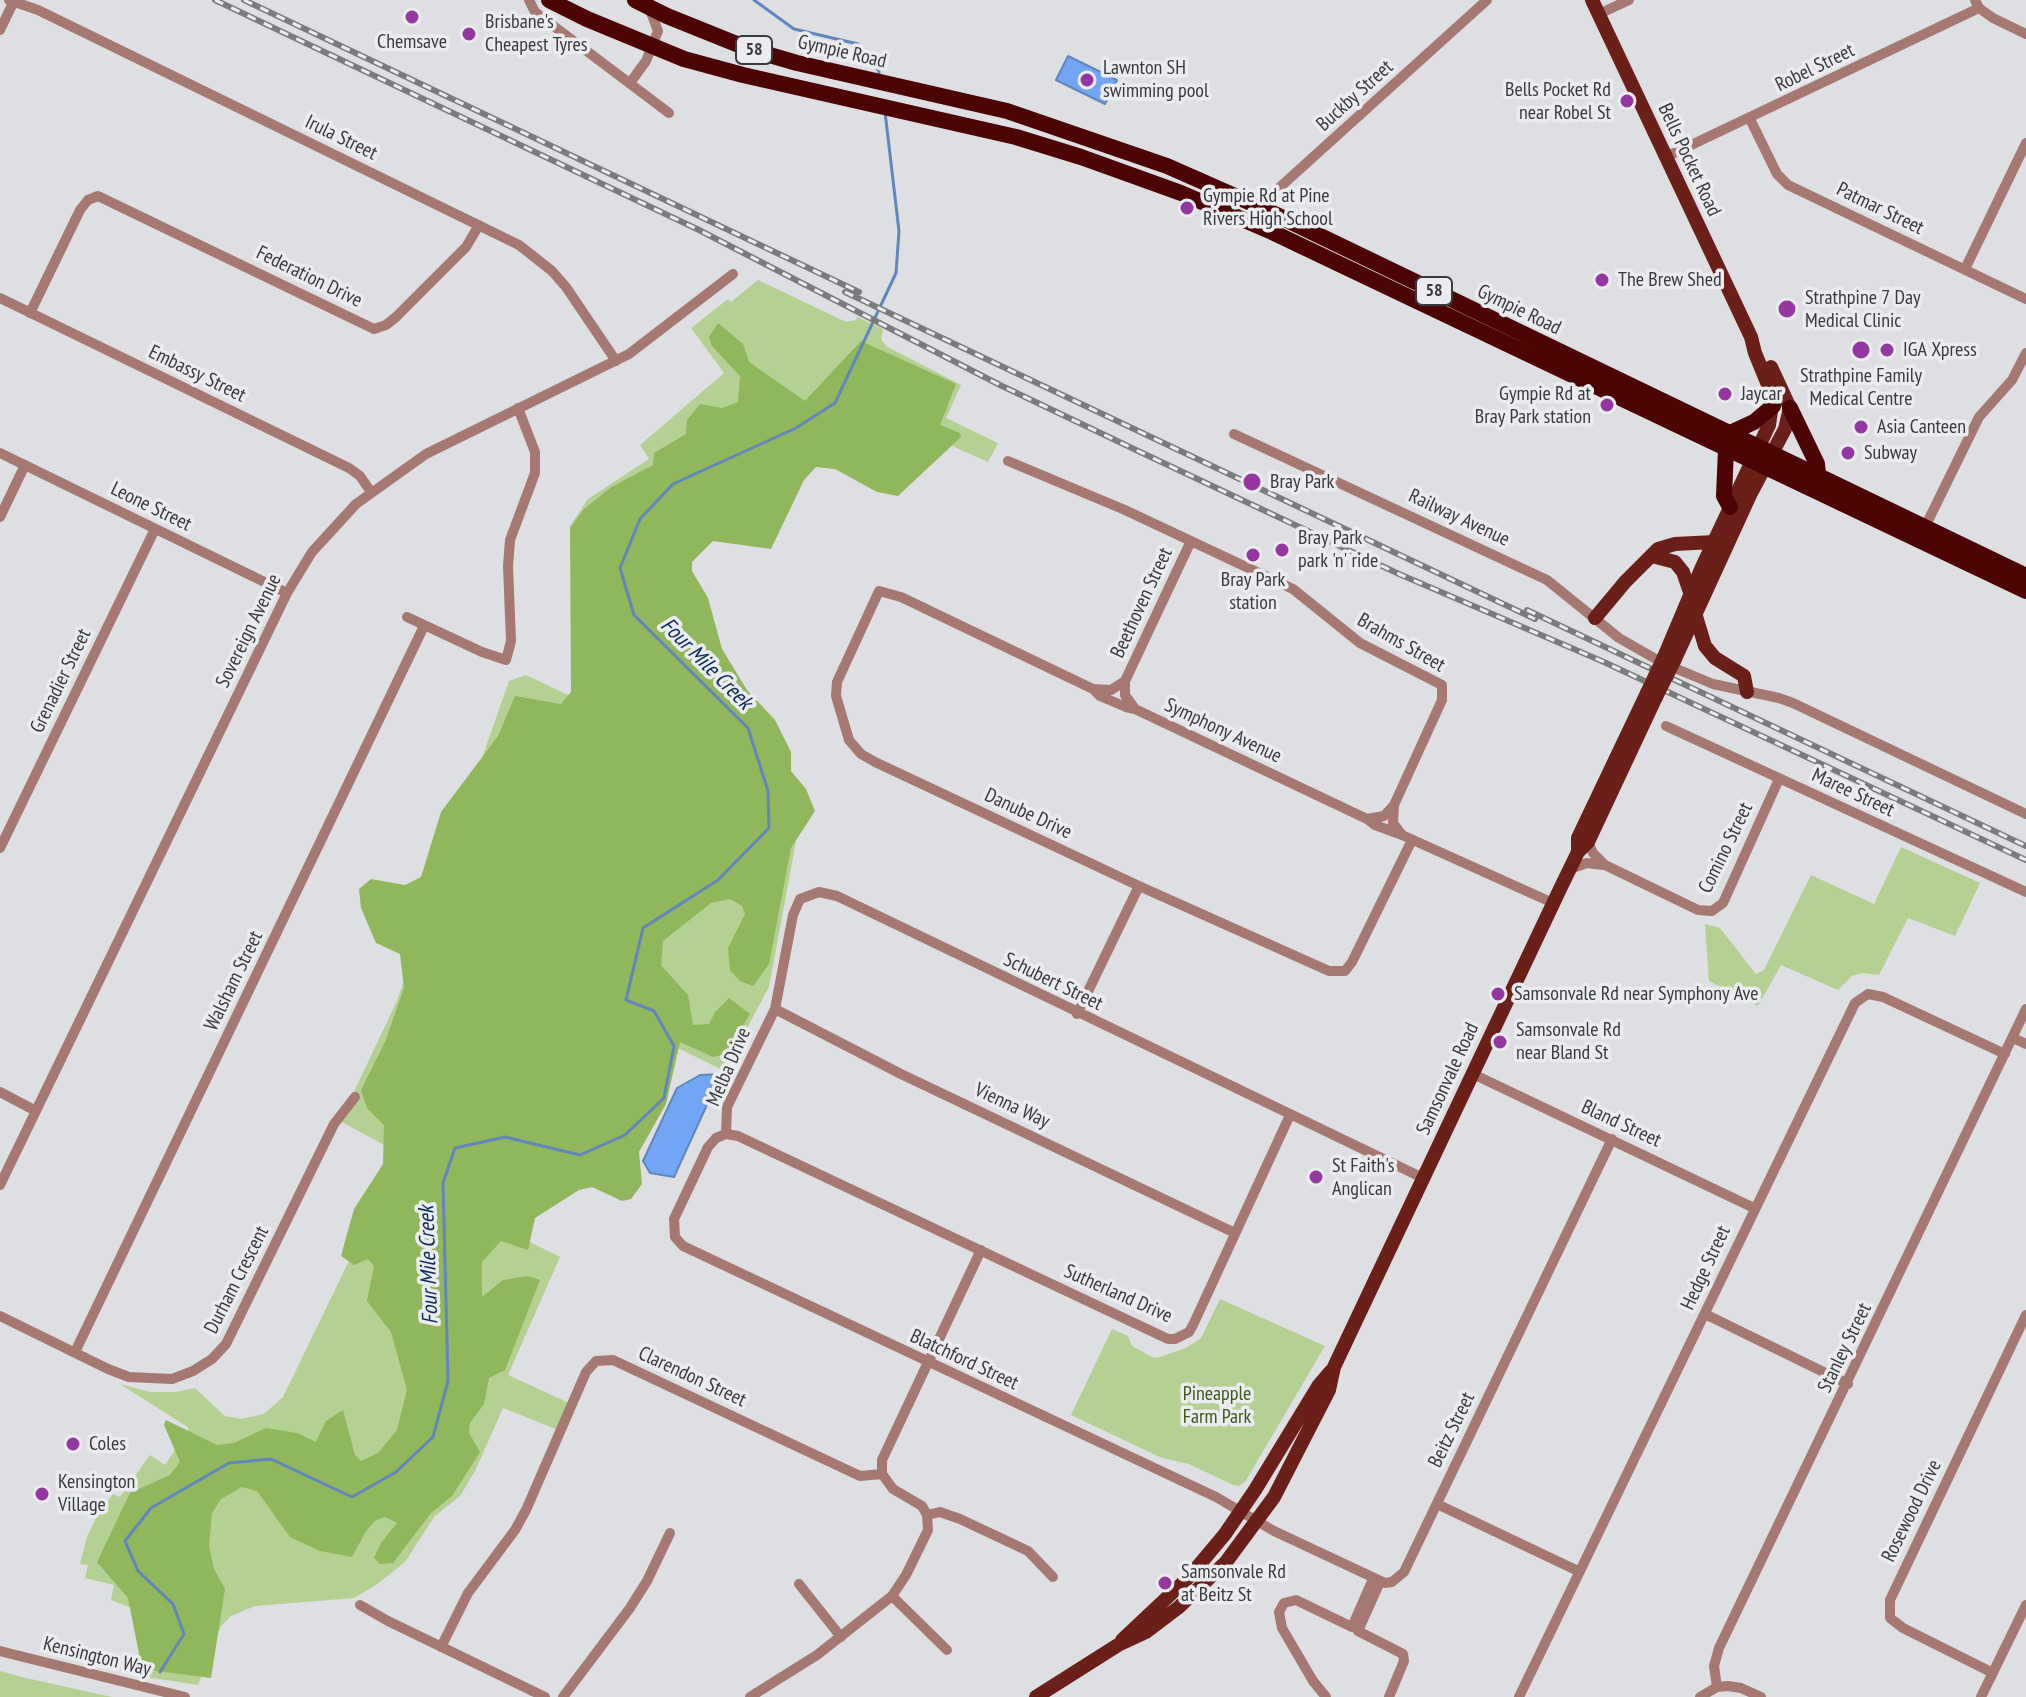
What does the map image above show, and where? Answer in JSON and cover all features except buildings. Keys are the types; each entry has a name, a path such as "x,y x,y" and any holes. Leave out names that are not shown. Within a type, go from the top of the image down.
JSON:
{"highway":[{"name":"Gympie Road","path":"549,0 652,47 743,75 1016,137 1181,193 1251,222 1728,441"},
{"name":"Gympie Road","path":"642,4 749,49 1007,111 1167,166 1260,207 2026,591"},
{"path":"1730,507 1724,496 1728,441 1773,406"},
{"path":"1790,408 1817,464 1818,475"},
{"name":"Gympie Road","path":"1762,458 1818,475 2026,576"}],"main road":[{"name":"Bells Pocket Road","path":"1592,0 1751,337 1772,391 1773,406"},
{"name":"Bells Pocket Road","path":"1751,337 1762,349 1790,408"},
{"path":"1762,458 1773,406"},
{"path":"1762,458 1785,429 1790,408"},
{"name":"Samsonvale Road","path":"1036,1697 1118,1645 1146,1632 1179,1607 1226,1562 1258,1522 1297,1456 1329,1390 1334,1367 1553,903 1583,847 1578,838 1652,695 1730,507 1762,458"},
{"name":"Samsonvale Road","path":"1667,661 1695,613 1762,458"},
{"path":"1595,618 1639,566 1658,549 1714,542"},
{"path":"1652,556 1675,562 1683,572 1691,595"},
{"path":"1695,613 1702,639 1710,653 1741,672 1747,680 1747,692"},
{"name":"Samsonvale Road","path":"1118,1645 1189,1577 1241,1511 1319,1385 1334,1367"}],"street":[{"path":"529,0 535,12 669,113"},
{"path":"1466,0 1474,12"},
{"name":"Buckby Street","path":"1251,222 1260,207 1487,0"},
{"path":"1599,14 1629,0"},
{"path":"0,30 11,2"},
{"name":"Irula Street","path":"11,2 38,10 519,245 552,271 576,300 616,361"},
{"name":"Gympie Road","path":"642,4 657,28 652,47"},
{"path":"1977,4 2026,34"},
{"name":"Robel Street","path":"1666,157 1750,119 1977,4"},
{"path":"630,83 652,47"},
{"path":"937,94 933,105 938,119"},
{"name":"Patmar Street","path":"1750,119 1777,174 1788,185 2026,299"},
{"path":"1965,269 2026,143"},
{"name":"Federation Drive","path":"30,313 90,193 374,329 396,317 466,247 479,225"},
{"name":"Sovereign Avenue","path":"0,1185 287,593 312,552 343,517 371,492 435,449 644,345 733,274"},
{"name":"Embassy Street","path":"0,298 349,468 360,476 371,492"},
{"path":"1925,527 1979,417 2012,380 2026,353"},
{"path":"407,617 506,660 511,641 510,540 535,473 535,452 518,408"},
{"name":"Railway Avenue","path":"1234,434 1547,580 1629,645 1713,684 1793,703 2026,814"},
{"name":"Leone Street","path":"0,453 287,593"},
{"path":"1008,461 1191,541"},
{"path":"0,517 25,465"},
{"name":"Grenadier Street","path":"0,848 155,529"},
{"name":"Beethoven Street","path":"1125,681 1191,541"},
{"name":"Brahms Street","path":"1191,541 1293,589 1360,643 1442,685 1442,700 1394,805"},
{"name":"Symphony Avenue","path":"879,591 901,597 1093,689 1100,696 1135,709 1393,833 1553,903"},
{"name":"Danube Drive","path":"879,591 837,682 836,696 844,727 849,740 861,754 1139,886 1329,971 1345,971 1352,962 1407,838"},
{"name":"Walsham Street","path":"75,1352 424,626"},
{"path":"1093,689 1111,690 1125,681"},
{"path":"1125,681 1125,695 1135,709"},
{"name":"Maree Street","path":"1666,726 2026,892"},
{"name":"Comino Street","path":"1583,847 1605,865 1698,910 1712,911 1723,903 1779,779"},
{"path":"1367,819 1384,816 1394,805"},
{"path":"1394,805 1393,823 1407,838"},
{"path":"1570,869 1587,863 1605,865"},
{"path":"1077,1014 1139,886"},
{"name":"Schubert Street","path":"800,899 819,892 837,896 1290,1115"},
{"name":"Melba Drive","path":"675,1237 674,1219 708,1147 716,1138 726,1134 727,1107 775,1009 788,935 800,899"},
{"name":"Hedge Street","path":"1519,1697 1855,1003 1868,994 1883,997 2005,1054"},
{"name":"Vienna Way","path":"775,1009 901,1074 1235,1233"},
{"name":"Stanley Street","path":"1717,1687 1714,1666 1719,1648 2026,1009"},
{"path":"2013,1038 2026,1044"},
{"name":"Bland Street","path":"1473,1074 1754,1208"},
{"path":"0,1092 36,1111"},
{"name":"Durham Crescent","path":"0,1316 129,1377 172,1379 193,1371 212,1359 226,1344 334,1124 355,1097"},
{"path":"1290,1115 1423,1178"},
{"name":"Sutherland Drive","path":"726,1134 738,1136 1168,1339 1175,1339 1189,1332 1193,1325 1290,1115"},
{"name":"Beitz Street","path":"1376,1580 1392,1582 1404,1572 1612,1139"},
{"name":"Blatchford Street","path":"675,1237 683,1246 1241,1511"},
{"path":"750,1697 841,1637 892,1596 906,1575 928,1530 927,1515 922,1506 893,1489 882,1474 882,1460 981,1250"},
{"path":"1705,1314 1848,1384"},
{"name":"Rosewood Drive","path":"1993,1673 1903,1628 1890,1618 1890,1600 2026,1315"},
{"name":"Clarendon Street","path":"441,1647 468,1593 515,1530 526,1510 586,1372 596,1361 613,1360 860,1476 882,1474"},
{"path":"1437,1504 1578,1571"},
{"path":"1241,1511 1376,1580"},
{"path":"927,1515 940,1512 950,1515 1028,1551 1053,1577"},
{"path":"563,1697 630,1608 670,1533"},
{"path":"1326,1697 1282,1628 1279,1612 1284,1603 1296,1600 1352,1627 1376,1580"},
{"path":"1376,1580 1358,1631 1403,1654 1404,1661 1389,1697"},
{"path":"799,1584 841,1637"},
{"path":"892,1596 947,1650"},
{"path":"360,1605 545,1697"},
{"path":"1981,1697 2026,1605"},
{"name":"Kensington Way","path":"0,1651 180,1696"},
{"path":"1700,1697 1717,1687 1741,1688 1761,1697"}],"green space":[{"path":"758,280 846,322 857,317 883,329 881,339 886,346 961,385 946,418 998,443 988,462 943,442 835,403 640,519 769,828 796,841 769,987 724,1071 674,1046 443,1199 560,1257 508,1375 569,1403 558,1430 503,1408 461,1495 434,1517 405,1562 376,1585 354,1598 255,1606 231,1616 221,1626 198,1685 133,1675 149,1615 111,1600 114,1585 85,1578 88,1565 80,1564 87,1537 113,1494 120,1497 150,1455 165,1465 189,1428 120,1384 150,1392 195,1388 225,1416 241,1419 264,1414 283,1397 401,1154 340,1121 396,1003 509,681 526,675 577,699 570,526 588,499 649,459 640,445 724,373 691,328"},
{"path":"718,323 743,344 749,362 805,401 861,341 956,384 940,425 960,433 961,437 898,496 877,492 835,469 816,467 804,480 771,549 713,541 692,562 692,571 708,598 722,649 747,690 775,720 791,752 791,771 806,789 815,811 791,848 769,964 753,986 740,981 730,970 728,948 745,914 742,906 730,899 711,903 663,941 661,965 688,995 693,1025 709,1024 715,1012 729,998 750,1014 726,1054 713,1057 680,1042 666,1104 639,1152 642,1184 631,1199 622,1201 592,1187 579,1190 535,1218 528,1250 501,1241 482,1262 482,1297 503,1280 528,1276 540,1280 505,1370 489,1378 484,1404 470,1423 469,1433 480,1452 452,1496 431,1513 393,1563 380,1564 374,1558 397,1523 385,1517 376,1520 366,1531 352,1557 320,1551 290,1537 257,1491 242,1487 221,1499 212,1513 209,1545 214,1569 225,1589 211,1678 142,1669 128,1598 97,1562 130,1493 170,1475 180,1462 164,1425 166,1420 217,1445 234,1443 266,1428 297,1433 316,1442 326,1421 343,1410 355,1455 361,1461 378,1453 397,1430 407,1390 391,1332 367,1301 374,1266 368,1259 354,1265 341,1256 354,1209 383,1164 384,1125 367,1108 361,1090 385,1042 404,988 400,954 376,943 361,908 359,889 371,879 405,885 421,877 441,812 498,736 515,696 561,704 571,692 570,528 583,510 610,488 653,465 654,453 686,434 687,420 700,404 722,408 738,402 740,376 712,346 709,337"},
{"path":"1901,847 1980,883 1955,936 1908,918 1879,975 1862,973 1852,976 1838,990 1781,965 1758,1006 1709,981 1705,924 1720,928 1756,974 1764,970 1811,875 1874,904"},
{"name":"Pineapple Farm Park","path":"1220,1299 1325,1346 1245,1482 1239,1486 1233,1485 1189,1464 1162,1458 1071,1415 1112,1329 1128,1336 1132,1346 1154,1358 1160,1357 1186,1348 1201,1338"},
{"path":"0,1671 26,1678 112,1697 0,1697"}],"water":[{"name":"Lawnton SH swimming pool","path":"1068,56 1117,80 1105,104 1056,80"},
{"path":"721,1074 674,1177 650,1173 643,1161 677,1088 700,1075"}],"waterway":[{"name":"Four Mile Creek","path":"754,0 794,29 858,44 879,71 879,76"},
{"name":"Four Mile Creek","path":"160,1672 184,1634 173,1604 138,1571 125,1541 151,1508 229,1463 271,1459 352,1497 396,1472 433,1437 448,1381 443,1183 455,1148 505,1137 580,1155 625,1135 664,1098 674,1046 654,1011 626,1000 643,928 718,880 769,828 768,791 748,728 634,615 620,568 640,519 673,484 796,428 835,403 896,273 899,231 885,112"}],"railway":[{"path":"215,0 697,229 1000,385 1136,450 1399,574 1604,662 2026,860"},
{"path":"244,0 859,292"},
{"path":"845,292 1535,619"},
{"path":"1527,610 2026,846"}],"place":[{"name":"Chemsave","path":"412,17"},
{"name":"Brisbane's Cheapest Tyres","path":"469,34"},
{"name":"Lawnton SH swimming pool","path":"1087,80"},
{"name":"Bells Pocket Rd near Robel St","path":"1627,101"},
{"name":"Gympie Rd at Pine Rivers High School","path":"1187,208"},
{"name":"The Brew Shed","path":"1602,280"},
{"name":"Strathpine 7 Day Medical Clinic","path":"1787,309"},
{"name":"Strathpine Family Medical Centre","path":"1861,350"},
{"name":"IGA Xpress","path":"1887,350"},
{"name":"Jaycar","path":"1725,394"},
{"name":"Gympie Rd at Bray Park station","path":"1607,405"},
{"name":"Asia Canteen","path":"1861,427"},
{"name":"Subway","path":"1848,453"},
{"name":"Bray Park","path":"1252,482"},
{"name":"Bray Park park 'n' ride","path":"1282,550"},
{"name":"Bray Park station","path":"1253,555"},
{"name":"Samsonvale Rd near Symphony Ave","path":"1498,994"},
{"name":"Samsonvale Rd near Bland St","path":"1500,1042"},
{"name":"St Faith's Anglican","path":"1316,1177"},
{"name":"Coles","path":"73,1444"},
{"name":"Kensington Village","path":"42,1494"},
{"name":"Samsonvale Rd at Beitz St","path":"1165,1583"}]}
